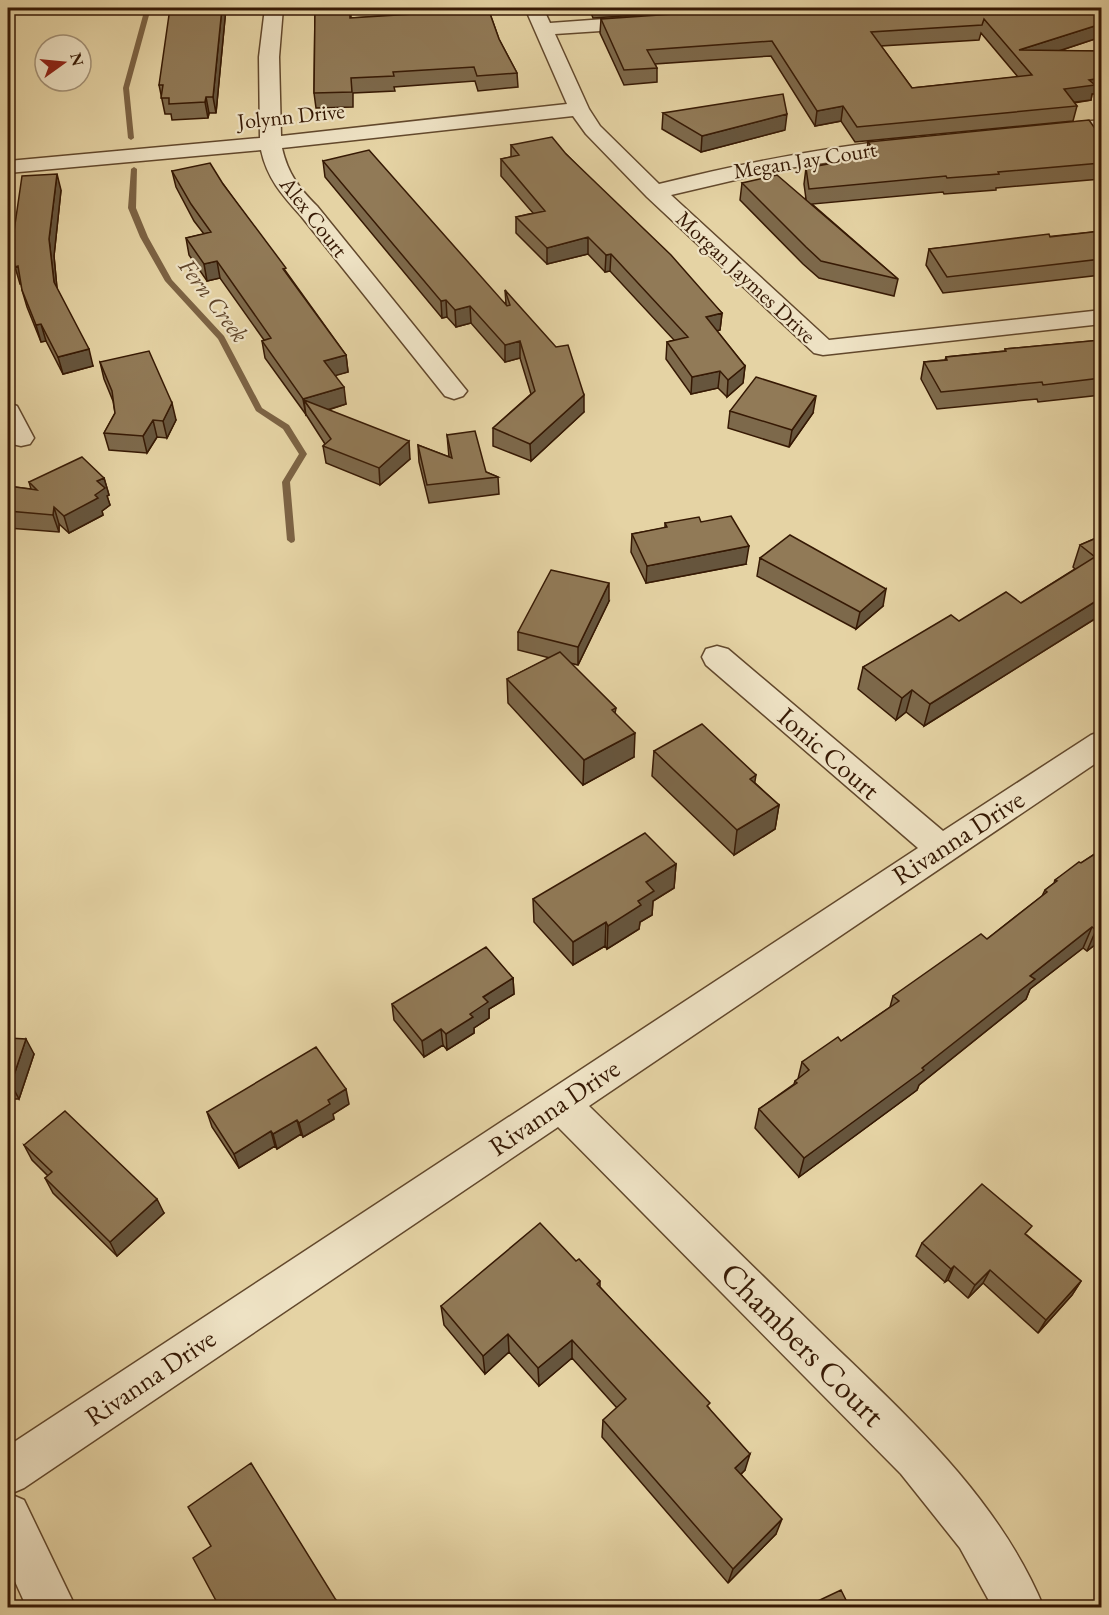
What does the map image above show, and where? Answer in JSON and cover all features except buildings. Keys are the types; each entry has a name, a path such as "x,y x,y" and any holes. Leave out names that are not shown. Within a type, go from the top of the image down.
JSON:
{"street":[{"name":"Alex Court","path":"274,8 269,57 275,165 286,187 309,211 454,391"},
{"name":"Morgan Jaymes Drive","path":"534,8 579,109 592,130 655,192 823,348 1101,317"},
{"path":"543,29 663,21"},
{"name":"Jolynn Drive","path":"8,167 272,143 579,109"},
{"path":"1030,133 1101,126"},
{"name":"Megan Jay Court","path":"655,192 711,177 810,156 935,142"},
{"path":"8,411 21,438"},
{"name":"Ionic Court","path":"717,657 940,848"},
{"name":"Rivanna Drive","path":"8,1472 940,848 1101,743"},
{"name":"Chambers Court","path":"560,1103 917,1458 976,1532 1020,1608"},
{"path":"8,1516 52,1608"}],"waterway":[{"name":"Fern Creek","path":"131,138 126,88 148,8"},
{"name":"Fern Creek","path":"134,169 132,208 144,237 169,281 221,338 259,409 286,427 303,454 286,482 291,540"}]}
